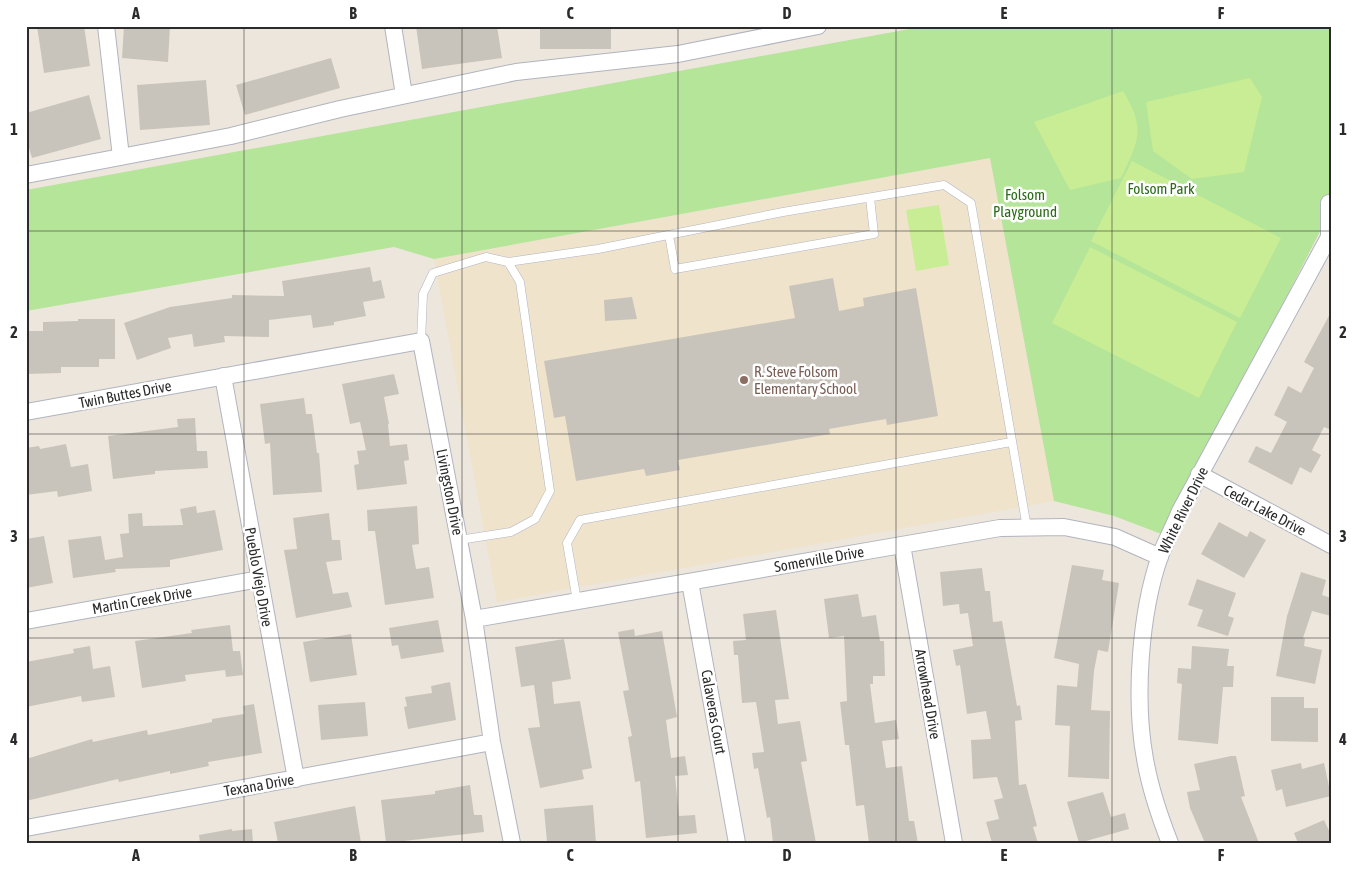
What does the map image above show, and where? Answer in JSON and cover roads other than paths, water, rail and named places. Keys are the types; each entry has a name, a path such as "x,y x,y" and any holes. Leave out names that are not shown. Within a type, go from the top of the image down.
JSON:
{"street":[{"path":"106,26 120,157"},
{"path":"393,26 404,95"},
{"path":"26,175 231,136 404,95 516,72 678,54 818,26"},
{"name":"White River Drive","path":"1170,843 1156,806 1145,758 1141,712 1141,664 1145,618 1160,557 1180,510 1199,474 1329,237 1329,203"},
{"path":"223,376 421,341"},
{"name":"Livingston Drive","path":"421,341 474,619 492,742 512,843"},
{"name":"Twin Buttes Drive","path":"26,412 223,376"},
{"name":"Pueblo Viejo Drive","path":"223,376 296,778"},
{"name":"Cedar Lake Drive","path":"1199,474 1331,545"},
{"name":"Somerville Drive","path":"474,619 1000,528 1064,527 1115,537 1160,557"},
{"name":"Arrowhead Drive","path":"902,545 954,843"},
{"name":"Martin Creek Drive","path":"26,621 259,580"},
{"name":"Calaveras Court","path":"690,582 737,843"},
{"name":"Texana Drive","path":"26,828 492,742"}],"lane":[{"path":"421,341 423,294 433,273 486,256 508,262 598,249 944,185 971,203 1027,528"},
{"path":"669,235 675,268 874,234 870,198"},
{"path":"459,540 511,532 535,519 550,490 544,436 520,282 508,262"},
{"path":"577,601 567,543 580,520 1011,442"}],"place":[{"name":"R. Steve Folsom Elementary School","path":"744,380"}],"park label":[{"name":"Folsom Park","path":"1161,188"},
{"name":"Folsom Playground","path":"1025,202"}]}
